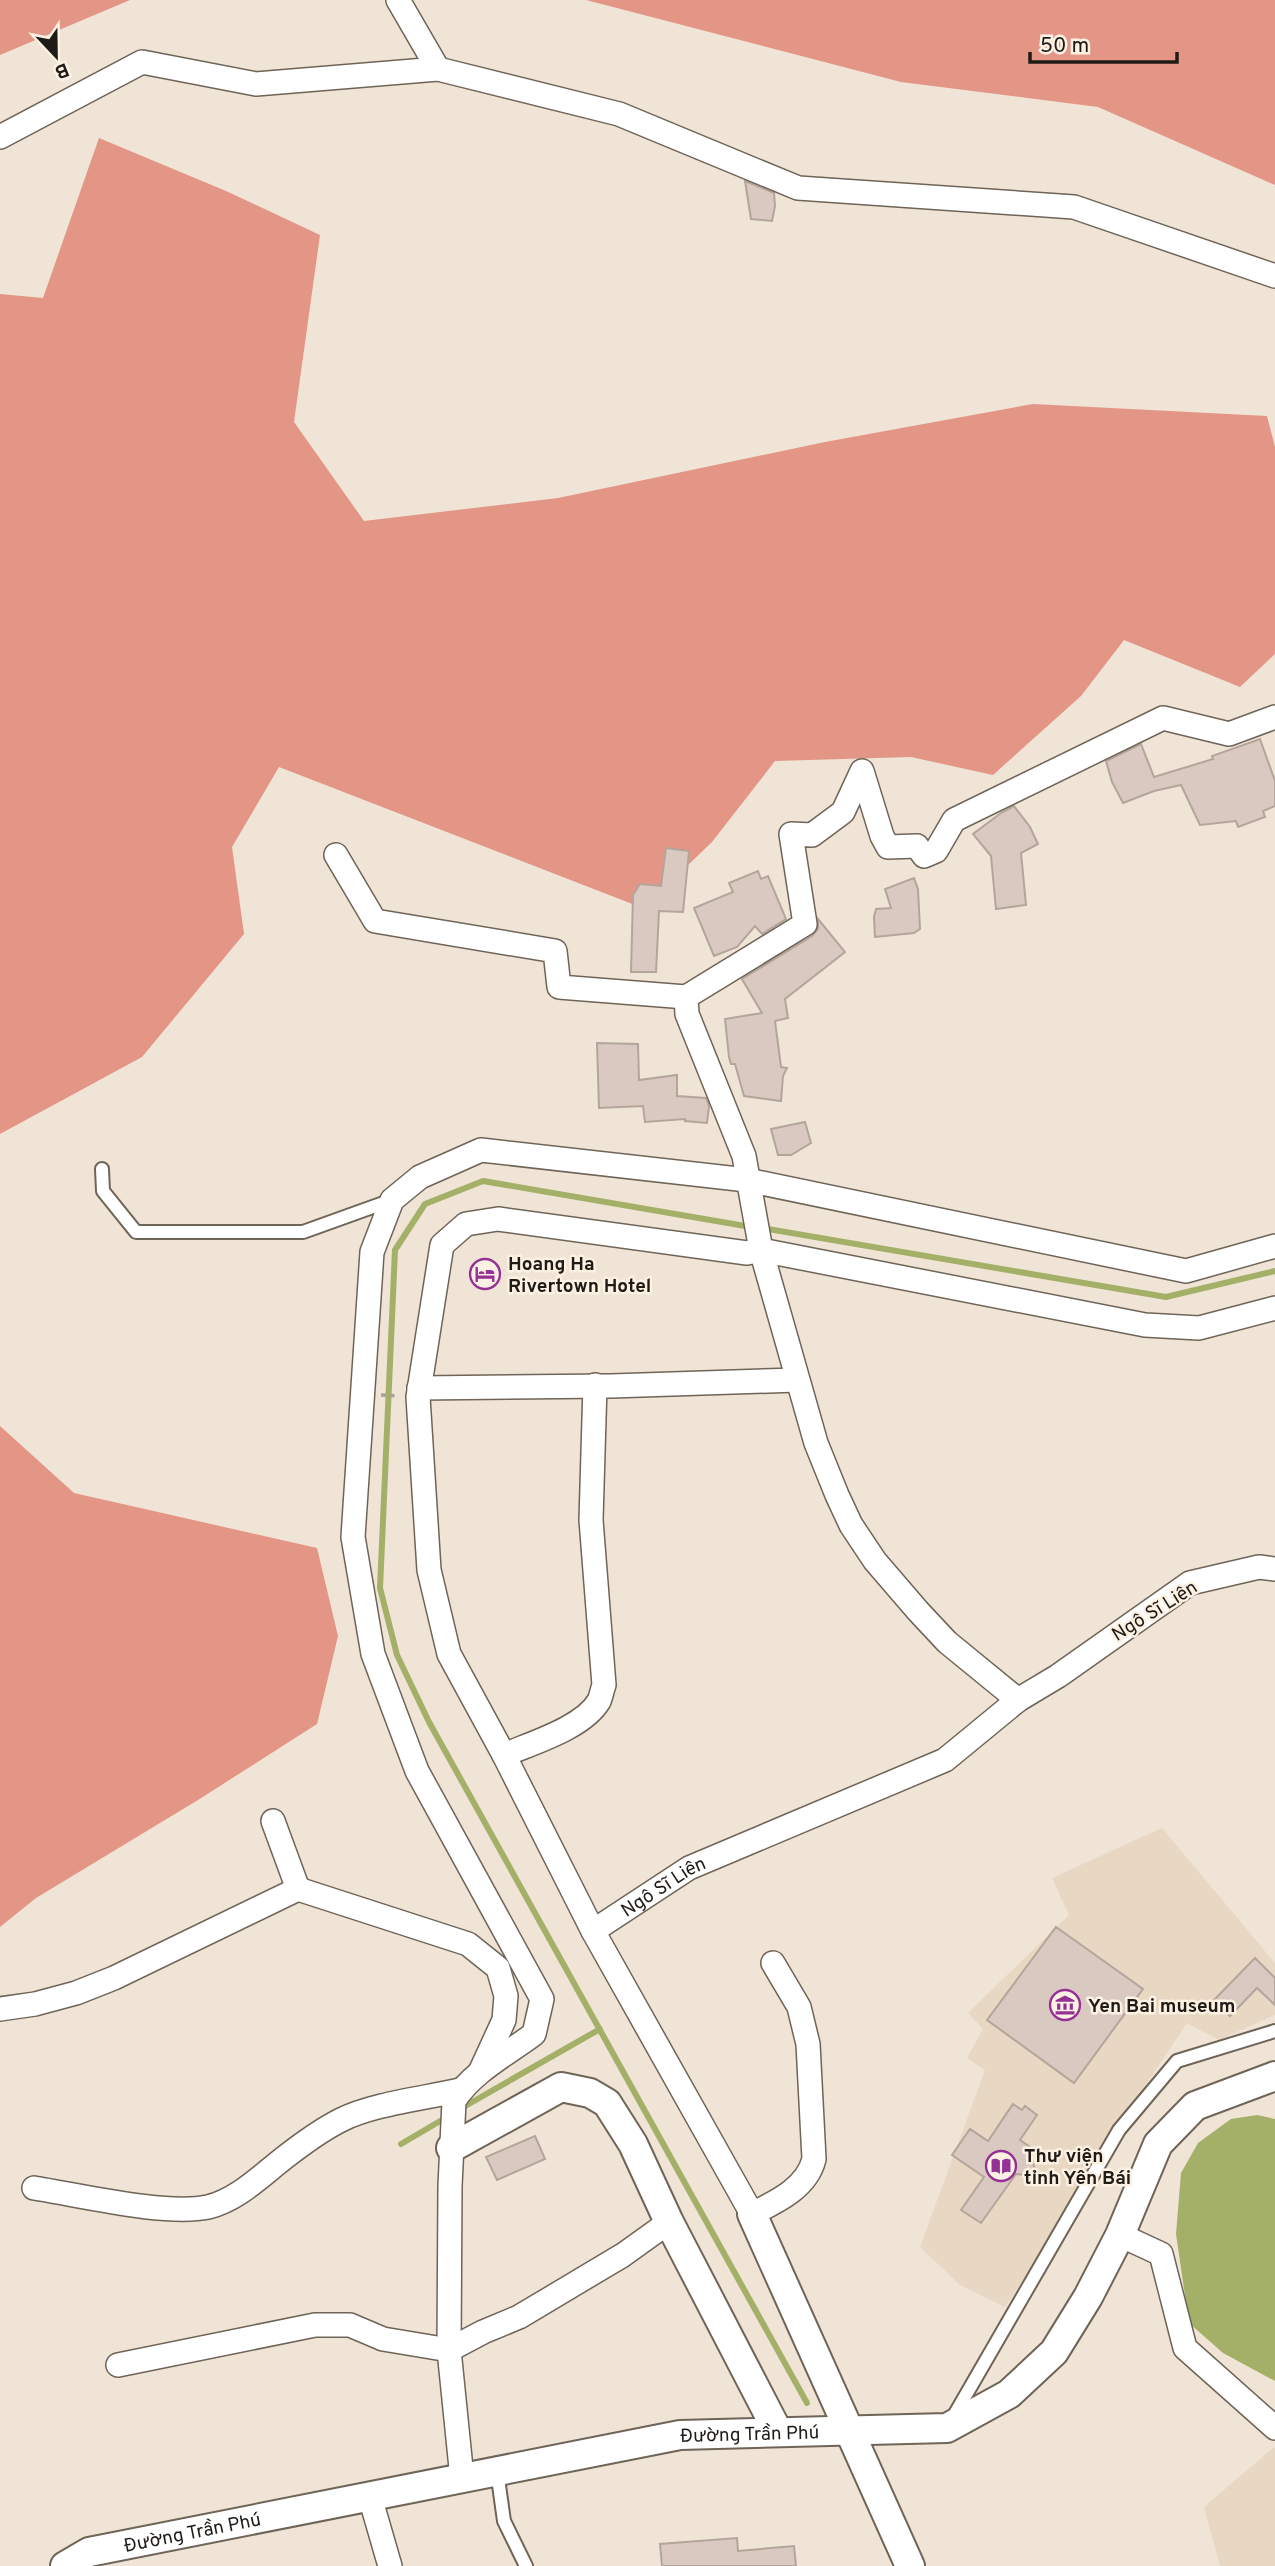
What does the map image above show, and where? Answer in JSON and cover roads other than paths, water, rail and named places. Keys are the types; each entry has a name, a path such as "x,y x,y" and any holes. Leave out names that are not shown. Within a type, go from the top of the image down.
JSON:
{"street":[{"path":"398,0 438,69"},
{"path":"0,137 142,62 256,83 438,69 619,114 798,188 1074,207 1275,276"},
{"path":"336,855 375,922 555,951 559,987 686,997 805,924 791,834 812,835 843,812 862,771 882,836 888,847 916,846 924,856 936,851 954,820 1163,718 1229,734 1275,718"},
{"path":"686,997 687,1014 744,1156 760,1246 816,1443 837,1494 852,1525 875,1561 947,1642 1018,1700"},
{"path":"34,2188 151,2206 186,2209 210,2206 243,2189 302,2144 344,2118 457,2096 480,2073 534,2034 542,1999 417,1771 373,1654 353,1537 372,1252 392,1200 420,1177 481,1150 748,1187 1186,1271 1275,1246"},
{"path":"910,2566 752,2214 593,1931 504,1755 449,1654 429,1570 414,1392 442,1245 467,1224 498,1219 747,1253 760,1246 1145,1325 1199,1328 1275,1308"},
{"path":"414,1392 797,1380"},
{"path":"504,1755 583,1718 599,1701 604,1685 591,1520 595,1385"},
{"name":"Ngô Sĩ Liên","path":"593,1931 689,1868 945,1760 1018,1700 1058,1676 1190,1583 1259,1567 1275,1569"},
{"path":"273,1821 298,1889"},
{"path":"0,2009 35,2004 76,1993 114,1978 298,1889 468,1944 498,1968 506,1996 504,2020 480,2073"},
{"path":"752,2214 784,2198 811,2171 814,2159 808,2044 799,2007 773,1963"},
{"name":"Đường Trần Phú","path":"65,2566 89,2552 680,2435 947,2428 1009,2394 1054,2352 1088,2297 1120,2235 1158,2144 1195,2106 1275,2076"},
{"path":"452,2142 561,2087 590,2093 607,2103 634,2144 669,2222 778,2432"},
{"path":"457,2096 452,2142 449,2350 462,2478"},
{"path":"118,2365 315,2325 350,2325 383,2339 449,2350 482,2332 519,2317 623,2255 669,2222"},
{"path":"1120,2235 1161,2254 1185,2348 1275,2428"},
{"path":"370,2497 390,2566"}],"lane":[{"path":"102,1169 103,1191 136,1232 303,1232 392,1200"},
{"path":"947,2428 1119,2130 1177,2061 1275,2031"},
{"path":"497,2471 504,2521 526,2566"}],"waterway":[{"path":"751,1227 483,1181 425,1204 395,1250 380,1588 397,1655 429,1722 807,2403"},
{"path":"762,1228 1166,1297 1275,1271"},
{"path":"460,2109 600,2029"},
{"path":"401,2144 447,2117"}],"place":[{"name":"Hoang Ha Rivertown Hotel","path":"485,1274"},
{"name":"Yen Bai museum","path":"1065,2005"},
{"name":"Thư viện tỉnh Yên Bái","path":"1001,2166"}]}
